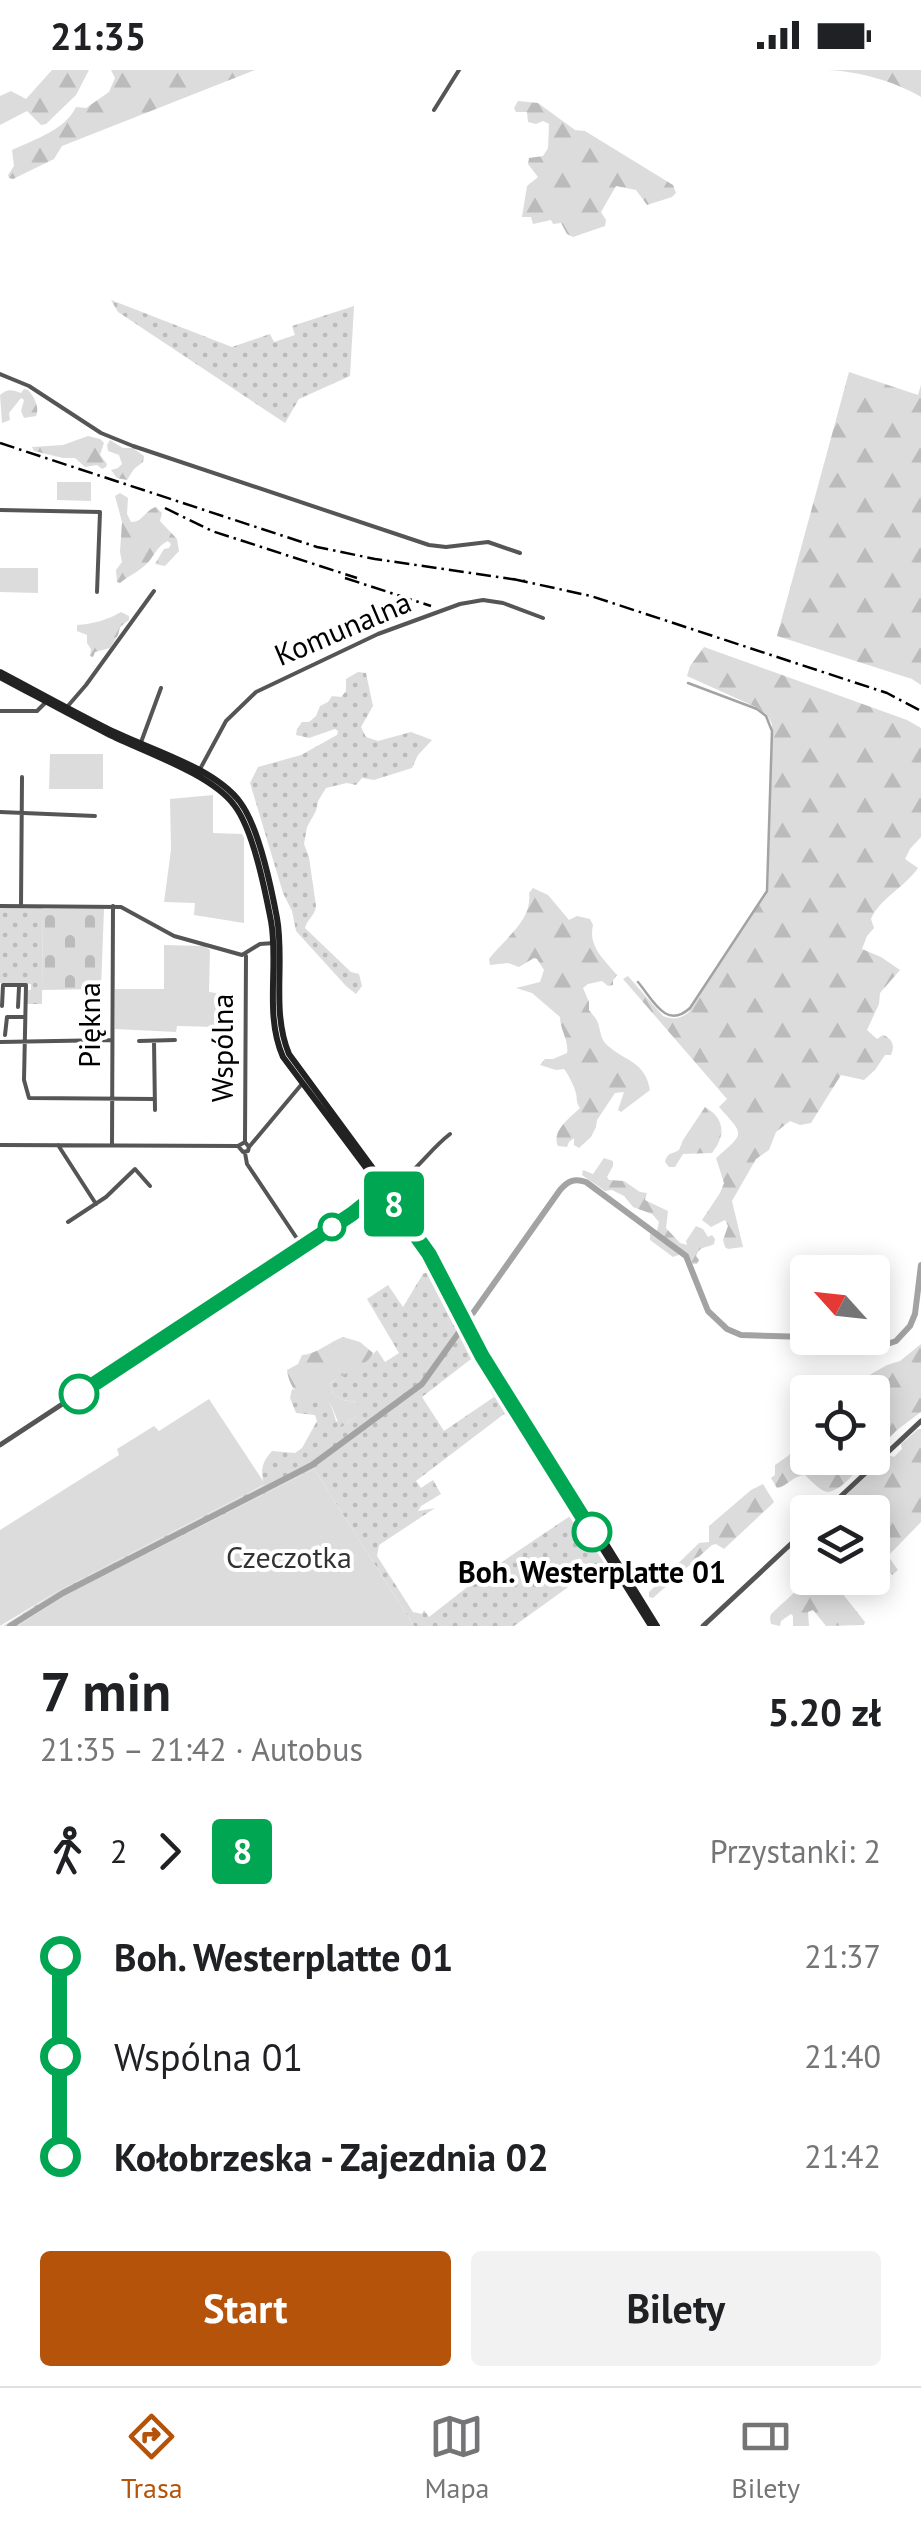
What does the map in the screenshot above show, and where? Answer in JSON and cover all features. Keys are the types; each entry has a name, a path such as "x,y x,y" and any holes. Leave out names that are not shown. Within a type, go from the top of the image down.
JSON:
{"main road":[{"path":"0,675 212,784 238,809 250,837 269,913 274,943 276,1035 283,1057 387,1190"},
{"path":"0,675 46,702 218,781 246,810 256,833 279,934 280,1019 287,1049 429,1254 654,1626"}],"street":[{"path":"434,110 459,70"},
{"path":"0,374 18,380 101,432 133,446 428,545 446,548 488,542 520,553"},
{"path":"0,510 100,512 97,592"},
{"path":"67,707 154,591"},
{"name":"Komunalna","path":"199,771 226,722 256,692 378,634 460,604 483,600 503,602 543,618"},
{"path":"141,745 161,688"},
{"path":"0,712 37,711 46,702"},
{"path":"21,906 22,777"},
{"path":"0,812 95,816"},
{"path":"0,906 121,906 174,936 246,955 260,944 274,943"},
{"name":"Piękna","path":"112,1145 114,906"},
{"name":"Wspólna","path":"246,955 247,1144"},
{"path":"18,1007 19,984"},
{"path":"2,1006 3,985 26,985 24,1080 29,1098 155,1099"},
{"path":"5,1034 6,1017 25,1017"},
{"path":"0,1042 112,1040"},
{"path":"154,1040 155,1110"},
{"path":"139,1041 176,1040"},
{"path":"302,1084 244,1152 302,1246"},
{"path":"0,1445 416,1170 450,1134"},
{"path":"0,1144 247,1144"},
{"path":"58,1144 96,1204"},
{"path":"238,1146 244,1152"},
{"path":"68,1222 111,1193 135,1168 150,1186"},
{"path":"842,1495 921,1421"},
{"path":"703,1626 790,1545"}],"green space":[{"path":"52,70 89,70 76,95 46,124 41,125 27,111 0,125 0,96 11,91 26,99"},
{"path":"111,70 255,70 62,146 54,159 9,178 14,166 12,150 65,122 76,107 86,108 109,92 115,78"},
{"path":"827,70 921,70 921,97 876,78"},
{"path":"518,101 538,103 575,130 585,131 673,185 676,193 647,205 636,190 616,186 601,212 605,226 573,237 561,223 553,224 551,220 533,224 531,217 522,217 527,186 538,177 528,164 529,158 543,156 548,148 549,124 528,122 527,112 516,112 514,108"},
{"path":"111,300 232,347 270,334 274,342 295,335 292,326 354,306 350,376 299,399 285,423 118,312"},
{"path":"849,372 918,395 921,385 921,685 777,636"},
{"path":"24,389 34,399 36,416 24,418 21,398 9,413 10,420 2,423 0,395 10,390 21,393"},
{"path":"88,436 104,443 100,455 107,464 102,469 97,465 85,467 75,458 34,451 32,447 63,445"},
{"path":"110,440 144,456 127,480 117,478 111,470 122,464 119,455 108,451"},
{"path":"57,482 91,482 91,501 57,500"},
{"path":"120,493 128,498 131,522 156,507 162,513 160,521 177,539 179,551 165,566 155,564 164,549 169,548 168,541 147,564 120,583 116,570 122,562 122,522 115,496"},
{"path":"0,568 38,568 38,593 0,592"},
{"path":"121,612 129,620 120,627 110,648 90,656 87,635 77,631 77,625"},
{"path":"704,647 921,728 921,837 905,859 918,868 875,912 871,919 874,928 862,949 900,970 880,993 867,1030 877,1039 883,1035 889,1039 891,1055 885,1055 864,1080 841,1075 811,1123 800,1125 790,1121 776,1132 769,1150 756,1159 732,1201 743,1247 728,1249 723,1240 728,1226 725,1220 711,1227 702,1220 724,1183 716,1158 738,1134 719,1107 727,1099 623,979 628,976 663,1016 685,1015 768,890 772,724 758,708 687,676"},
{"path":"358,672 366,673 373,706 361,727 366,737 378,741 411,732 432,740 412,768 374,780 362,778 356,785 326,788 307,827 304,844 316,906 305,928 351,972 359,974 362,986 356,994 296,931 250,783 258,767 301,755 337,735 335,729 309,738 296,735 302,722 316,716 320,706 332,696 341,697 346,691 346,679"},
{"path":"50,754 103,754 103,789 49,789"},
{"path":"213,795 213,833 242,834 244,838 244,923 194,915 195,903 164,902 171,850 170,799"},
{"path":"533,888 548,895 569,920 577,916 590,919 595,946 617,975 613,985 602,981 583,988 589,1010 605,1042 644,1073 650,1090 621,1112 618,1110 624,1092 615,1093 591,1137 579,1148 574,1145 574,1138 567,1147 558,1146 557,1140 563,1125 580,1108 572,1082 564,1069 540,1065 545,1059 567,1053 560,1017 532,993 516,988 540,982 544,970 534,958 519,967 508,963 490,965 489,959 527,912"},
{"path":"0,908 43,908 42,1004 27,1004 31,984 0,983"},
{"path":"43,909 104,909 101,989 42,990"},
{"path":"164,945 204,946 210,950 209,992 216,993 216,1027 177,1026 176,1032 115,1029 115,989 164,989"},
{"path":"705,1107 720,1122 717,1147 712,1153 683,1154 675,1167 669,1167 665,1162 667,1156 679,1150"},
{"path":"604,1158 613,1161 609,1180 624,1181 647,1193 645,1200 668,1211 666,1228 680,1243 687,1245 696,1226 708,1237 712,1235 714,1244 699,1250 697,1264 692,1264 684,1253 673,1257 650,1240 659,1222 652,1214 633,1207 624,1196 605,1191 582,1175 583,1170 593,1174"},
{"path":"422,1255 486,1374 483,1377 471,1359 422,1397 444,1431 494,1397 490,1390 493,1385 508,1411 416,1481 421,1488 433,1480 441,1494 418,1511 435,1508 379,1545 377,1556 413,1612 422,1614 424,1610 429,1617 573,1514 606,1566 603,1569 599,1565 514,1626 414,1626 314,1469 63,1596 18,1626 3,1626 58,1591 264,1485 263,1466 272,1451 295,1453 317,1421 315,1415 296,1413 290,1398 292,1389 306,1398 327,1399 336,1421 346,1425 357,1417 357,1402 333,1394 330,1384 377,1350 385,1362 399,1353 367,1299 388,1285 403,1307 423,1274 429,1271"},
{"path":"343,1337 360,1342 373,1353 330,1384 333,1394 357,1402 357,1417 340,1427 327,1400 299,1395 287,1370 298,1364 302,1355"},
{"path":"921,1344 921,1412 890,1437 890,1375 870,1375 900,1361"},
{"path":"209,1399 265,1484 58,1591 0,1626 0,1530 119,1455 117,1449 154,1426 159,1431"},
{"path":"921,1429 921,1522 890,1554 890,1495 846,1495 867,1475 890,1475 890,1456 894,1457 902,1449 901,1444"},
{"path":"790,1454 790,1475 805,1475 777,1488 771,1478 775,1465"},
{"name":"Czeczotka","path":"314,1469 414,1626 18,1626 63,1596"},
{"path":"805,1475 853,1475 836,1490 822,1490"},
{"path":"763,1484 774,1502 770,1506 724,1549 712,1545 653,1598 649,1597 649,1592 699,1543 709,1542 709,1526"},
{"path":"890,1559 898,1570 890,1573"},
{"path":"792,1595 844,1595 865,1622 826,1626 813,1610 808,1612 809,1626 793,1626 791,1614 780,1626 771,1624 771,1614"}],"waterway":[{"path":"638,982 667,1014 674,1016 690,1008 767,891 772,731 766,716 757,709 688,683"},
{"name":"Czeczotka","path":"473,1313 560,1190 578,1180 686,1256 708,1311 727,1329 741,1335 790,1336"},
{"name":"Czeczotka","path":"890,1343 910,1326 915,1314 921,1265"},
{"name":"Czeczotka","path":"10,1626 63,1593 312,1465 422,1384 462,1328"}],"railway":[{"path":"0,443 317,547 525,581"},
{"path":"165,508 212,531 357,578"},
{"path":"345,578 431,606"},
{"path":"513,579 591,596 887,693 921,711"}],"bus line":[{"name":"8","path":"79,1394 384,1191 429,1254 482,1356 592,1532"}],"place":[{"name":"Boh. Westerplatte 01","path":"592,1532"}]}
